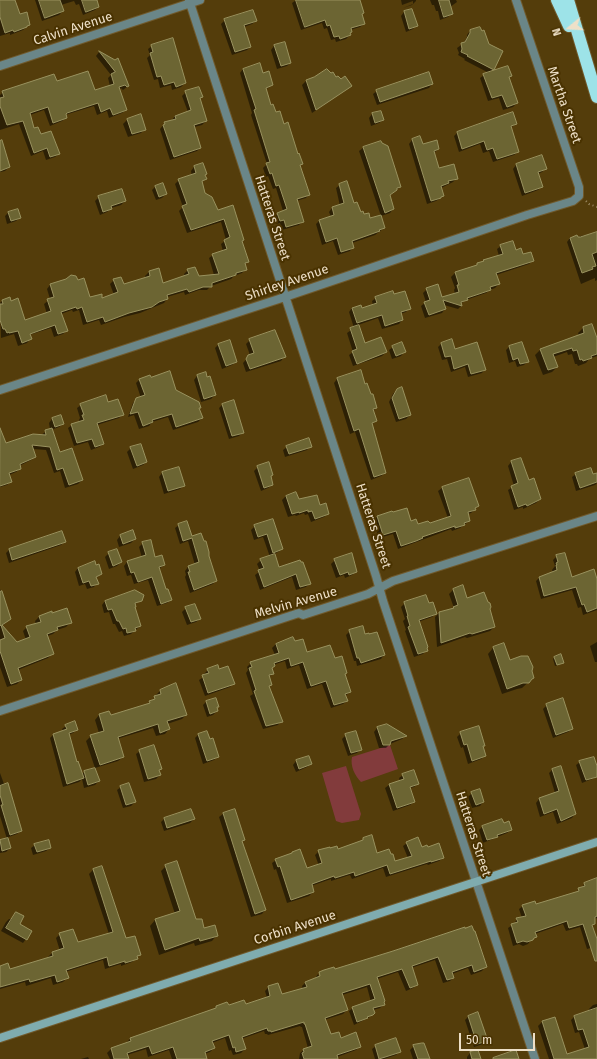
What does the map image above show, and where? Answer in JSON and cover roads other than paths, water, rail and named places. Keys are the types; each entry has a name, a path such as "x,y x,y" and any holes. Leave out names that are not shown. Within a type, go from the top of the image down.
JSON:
{"highway":[{"path":"557,0 591,76"},
{"path":"568,0 597,97"}],"main road":[{"name":"Corbin Avenue","path":"0,1038 597,842"}],"street":[{"name":"Calvin Avenue","path":"0,66 190,1 200,0"},
{"name":"Martha Street","path":"516,0 579,187 579,196"},
{"name":"Hatteras Street","path":"190,1 379,588 535,1059"},
{"name":"Shirley Avenue","path":"0,390 285,297 527,215 574,201 579,196"},
{"name":"Melvin Avenue","path":"0,711 299,613 303,615 361,596 401,579 597,516"}]}
